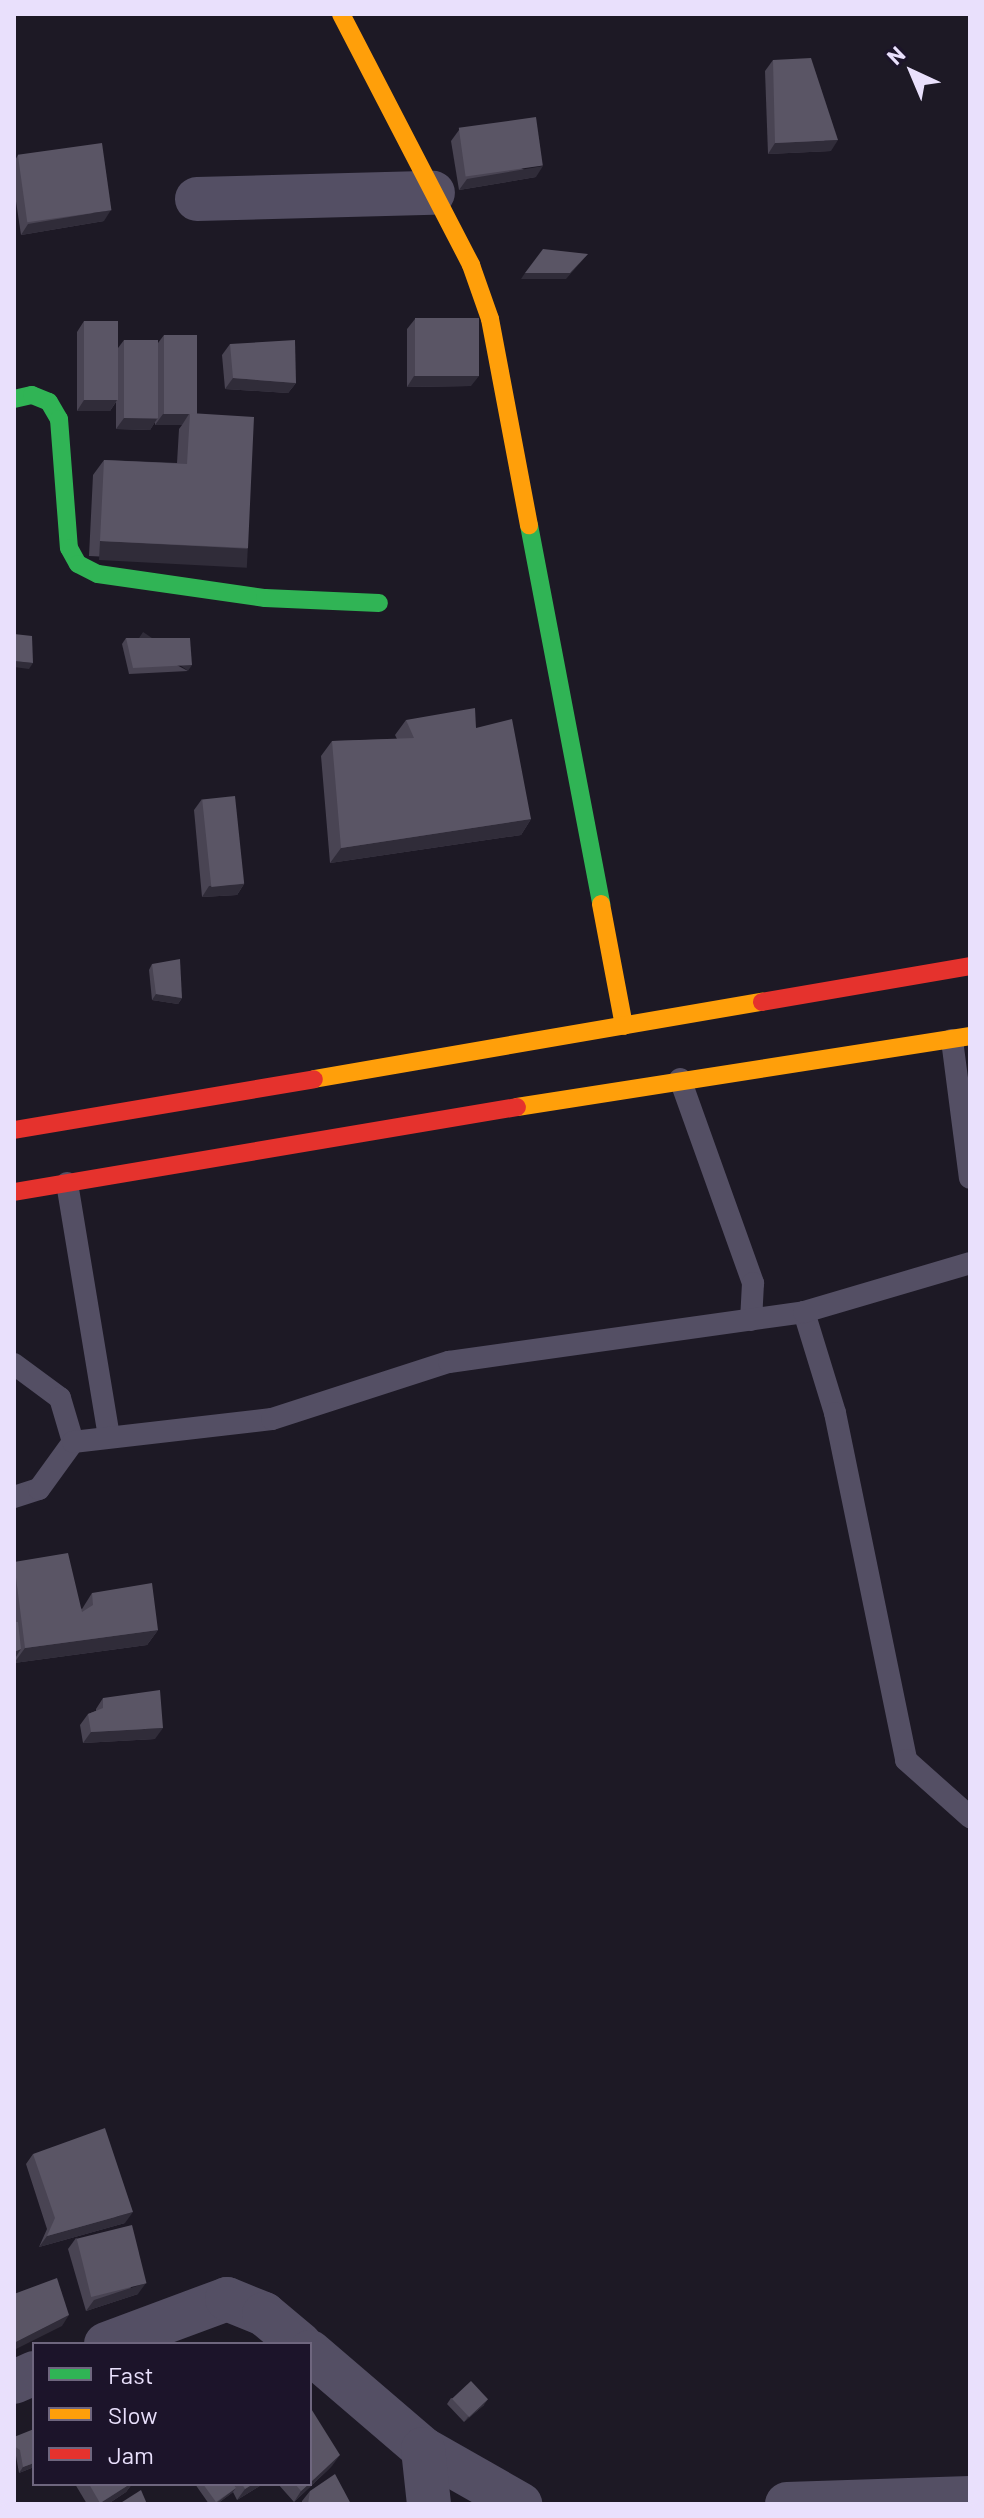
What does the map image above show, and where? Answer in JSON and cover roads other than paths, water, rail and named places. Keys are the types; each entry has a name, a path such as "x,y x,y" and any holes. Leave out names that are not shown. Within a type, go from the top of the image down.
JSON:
{"main road":[{"path":"341,14 471,265 506,384 624,1026"},
{"path":"14,399 32,395 49,402 59,419 69,548 78,564 98,574 265,598 379,603"},
{"path":"14,1130 970,966"},
{"path":"14,1192 680,1079 961,1038"}],"street":[{"path":"197,199 433,193"},
{"path":"111,2342 227,2299 264,2314 298,2342"},
{"path":"312,2354 423,2449 520,2504"},
{"path":"423,2449 429,2504"},
{"path":"787,2504 970,2498"}],"lane":[{"path":"961,1038 970,1178"},
{"path":"680,1079 753,1283 751,1320"},
{"path":"67,1183 109,1437"},
{"path":"14,1497 39,1489 73,1442 272,1419 449,1362 804,1312 970,1263"},
{"path":"804,1312 835,1413 906,1760 970,1817"},
{"path":"14,1364 60,1398 73,1442"}]}
